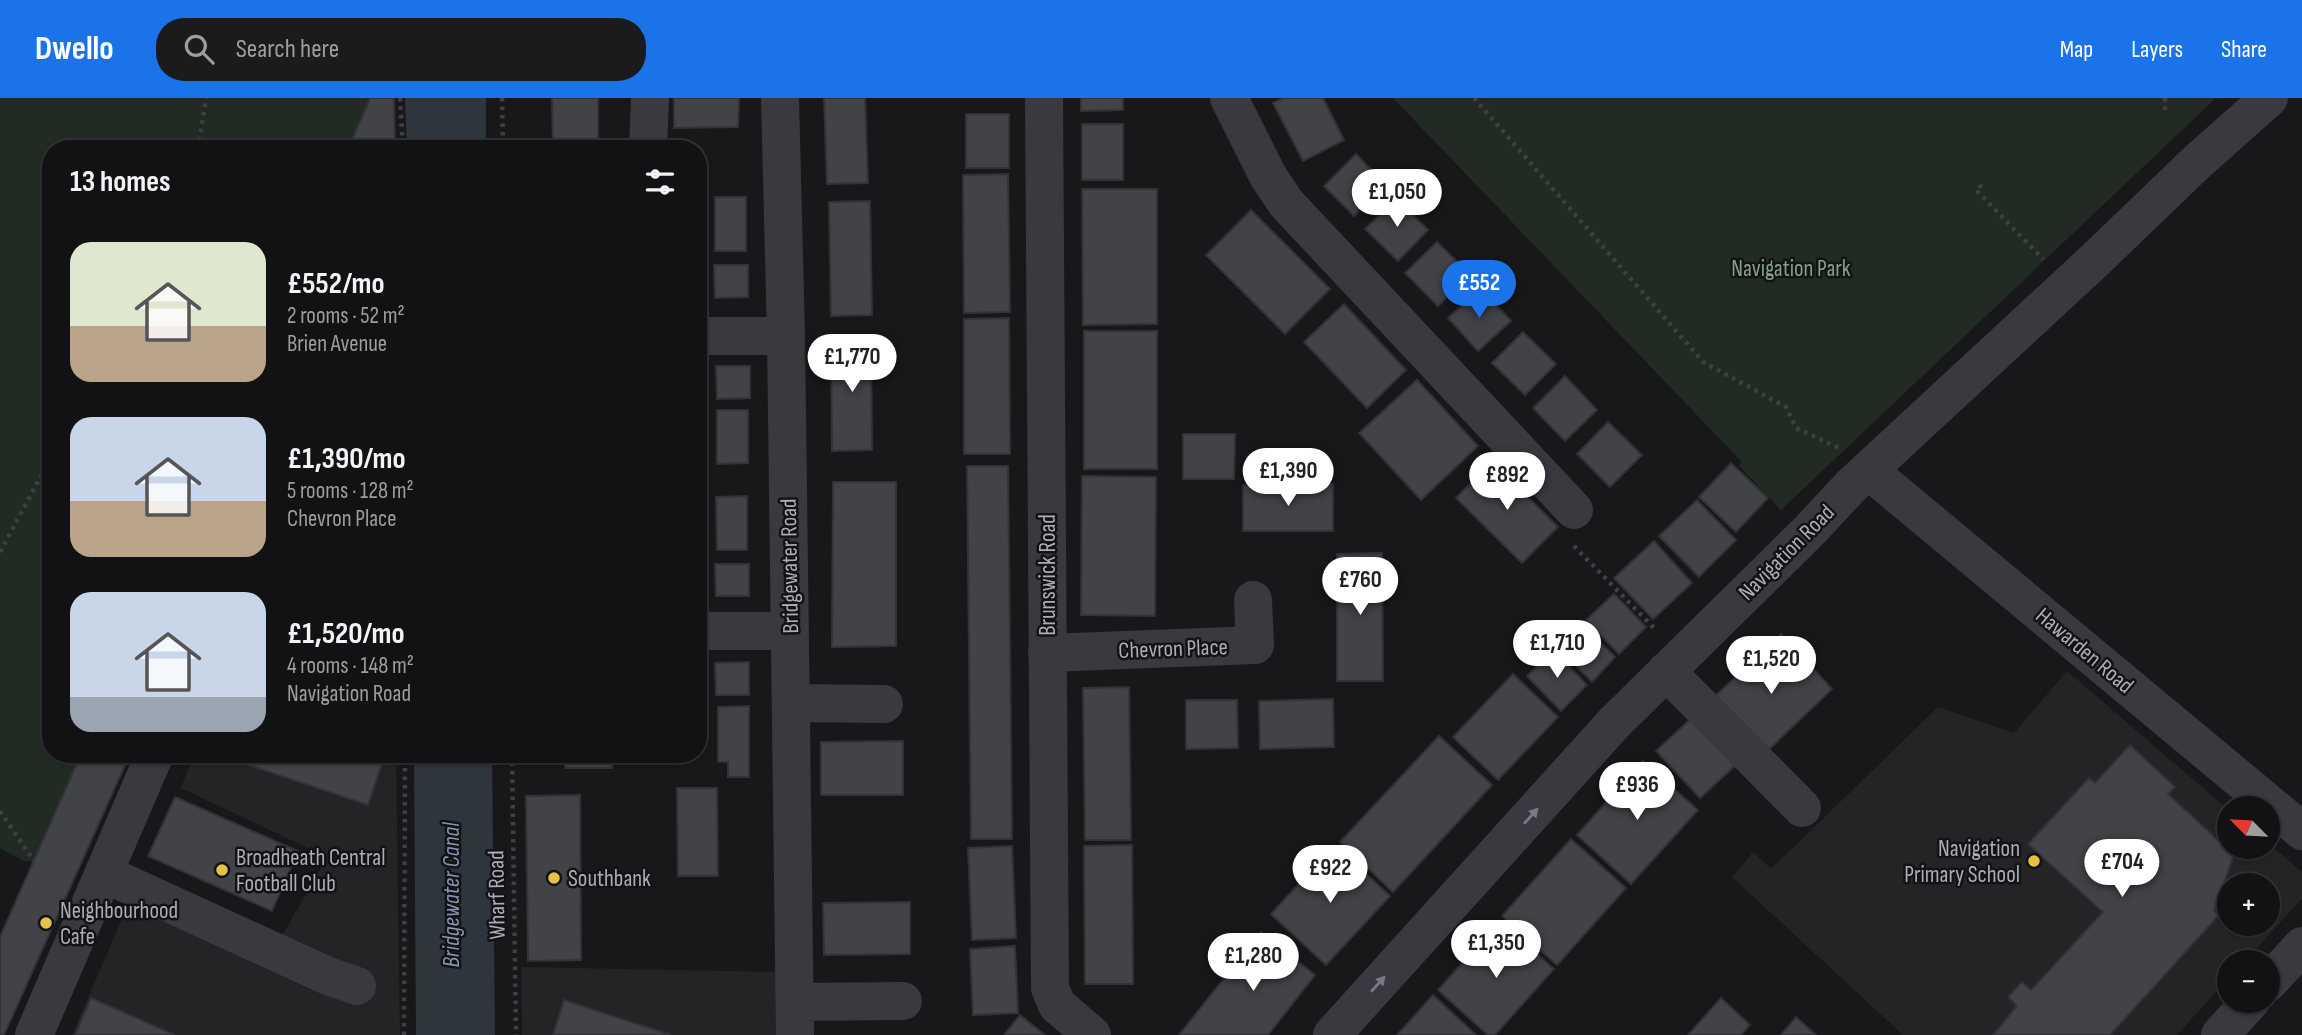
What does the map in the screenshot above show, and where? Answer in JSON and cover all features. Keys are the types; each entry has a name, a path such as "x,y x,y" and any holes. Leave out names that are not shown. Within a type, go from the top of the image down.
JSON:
{"street":[{"name":"Bridgewater Road","path":"780,98 786,336 795,1019"},
{"name":"Brunswick Road","path":"1044,98 1050,988 1057,1004 1092,1035"},
{"path":"1229,98 1268,176 1286,203 1574,510"},
{"name":"Navigation Road","path":"1332,1035 1605,733 1673,663 1791,550 1868,470 2269,98"},
{"path":"649,140 650,103"},
{"path":"707,336 786,336"},
{"name":"Hawarden Road","path":"1868,470 2107,685 2302,831"},
{"name":"Chevron Place","path":"1047,653 1255,645 1253,600"},
{"path":"707,631 790,631"},
{"path":"1673,663 1802,808"},
{"path":"791,703 884,704"},
{"path":"34,1035 151,763"},
{"path":"105,874 328,976 357,986"},
{"path":"2280,970 2302,946"},
{"path":"795,1019 903,1001"},
{"path":"2220,1035 2240,1013"}],"path":[{"path":"199,140 206,98"},
{"path":"400,98 402,140"},
{"path":"502,98 503,140"},
{"path":"1474,98 1703,362 1786,407 1797,428 1837,447 1868,470"},
{"path":"2165,98 2165,112"},
{"path":"1979,185 1982,188 1978,192 2068,285"},
{"path":"0,552 42,474"},
{"path":"1574,510 1567,539 1673,663"},
{"path":"404,1035 405,763"},
{"name":"Wharf Road","path":"512,763 516,1035"},
{"path":"0,811 34,861"}],"shaded area":[{"name":"Navigation Primary School","path":"2067,671 2217,800 2217,859 2280,859 2280,853 2302,872 2302,899 2280,923 2280,873 2217,873 2217,936 2268,936 2255,950 2217,950 2217,991 2177,1035 1903,1035 1732,877 1753,852 1771,869 1938,707 2014,733"},
{"path":"191,763 396,763 400,1035 72,1035 137,884 278,943 327,857 181,788"},
{"path":"521,967 778,972 781,1035 522,1035"}],"green space":[{"path":"0,98 370,98 352,140 42,140 42,763 77,763 34,861 24,861 0,848"},
{"name":"Navigation Park","path":"1393,98 2216,98 1781,510 1739,466 1742,462"}],"water":[{"path":"405,98 486,98 486,140 407,140"},
{"name":"Bridgewater Canal","path":"414,763 492,763 495,1035 416,1035"}],"building":[{"path":"370,98 394,98 395,140 352,140"},
{"path":"552,98 598,98 598,140 553,140"},
{"path":"674,98 739,98 738,127 674,128"},
{"path":"824,98 865,98 868,183 827,184"},
{"path":"1081,98 1123,98 1123,110 1081,111"},
{"path":"1283,98 1323,98 1344,140 1303,161 1273,103"},
{"path":"966,114 1009,114 1009,168 966,168"},
{"path":"1082,124 1123,124 1123,180 1082,180"},
{"path":"1356,154 1385,184 1354,216 1324,186"},
{"path":"1008,174 1010,312 964,313 963,175"},
{"path":"1082,189 1157,189 1157,324 1083,325"},
{"path":"715,197 746,197 746,251 715,251"},
{"path":"1397,198 1428,230 1398,261 1365,229"},
{"path":"870,201 872,315 831,316 829,202"},
{"path":"1251,210 1330,289 1285,334 1206,255"},
{"path":"1437,242 1470,274 1438,306 1405,273"},
{"path":"714,265 748,265 748,297 715,298"},
{"path":"1481,288 1511,321 1478,351 1448,318"},
{"path":"1344,304 1406,370 1367,408 1304,342"},
{"path":"1009,318 1010,454 964,454 964,319"},
{"path":"1084,331 1157,331 1157,469 1084,469"},
{"path":"1523,332 1556,364 1525,395 1492,363"},
{"path":"871,336 872,450 832,451 831,337"},
{"path":"716,366 750,366 750,398 717,399"},
{"path":"1565,376 1597,410 1565,441 1533,408"},
{"path":"1417,380 1478,446 1421,500 1359,433"},
{"path":"717,410 748,410 748,463 717,464"},
{"path":"1608,422 1642,455 1610,487 1577,454"},
{"path":"1183,434 1235,434 1234,479 1183,479"},
{"path":"1492,461 1558,527 1522,563 1456,498"},
{"path":"1731,463 1768,498 1736,532 1699,497"},
{"path":"967,466 1008,466 1012,839 971,839"},
{"path":"1082,476 1156,477 1155,616 1081,615"},
{"path":"833,482 896,482 896,646 832,647"},
{"path":"1333,484 1333,531 1243,531 1243,485"},
{"path":"747,496 747,550 717,550 716,497"},
{"path":"1697,500 1736,540 1699,577 1659,536"},
{"path":"1654,541 1692,583 1653,619 1614,578"},
{"path":"1382,553 1383,681 1337,681 1337,554"},
{"path":"715,564 749,564 749,596 716,596"},
{"path":"1614,594 1646,627 1619,654 1586,620"},
{"path":"1582,624 1615,657 1592,682 1558,648"},
{"path":"1781,634 1832,689 1761,757 1709,702"},
{"path":"1554,650 1587,685 1561,711 1527,676"},
{"path":"749,662 749,695 716,695 715,663"},
{"path":"1513,674 1558,717 1498,780 1453,737"},
{"path":"1129,687 1131,840 1085,840 1083,688"},
{"path":"1333,699 1334,747 1260,749 1259,701"},
{"path":"1186,700 1237,700 1238,748 1186,749"},
{"path":"749,706 749,777 728,777 728,762 718,762 718,707"},
{"path":"1694,716 1738,763 1700,798 1656,751"},
{"path":"1439,736 1492,785 1393,892 1340,842"},
{"path":"903,741 903,795 821,795 821,742"},
{"name":"Navigation Primary School","path":"2130,745 2175,787 2168,794 2217,839 2217,859 2233,859 2227,873 2217,873 2217,902 2214,910 2217,917 2110,1035 1993,1035 2017,1006 2008,997 2022,982 2031,990 2103,912 2028,844 2089,778 2095,783"},
{"path":"1643,761 1698,810 1631,884 1577,835"},
{"path":"77,763 126,763 4,1035 0,1035 0,937"},
{"path":"243,763 382,763 368,805"},
{"path":"565,763 612,763 612,768 565,768"},
{"path":"677,788 717,788 718,876 678,876"},
{"name":"Southbank","path":"580,795 581,960 528,961 526,796"},
{"path":"175,797 298,851 272,911 148,856"},
{"path":"1571,839 1626,888 1557,965 1502,916"},
{"path":"1132,845 1133,984 1085,984 1084,846"},
{"path":"1335,845 1390,896 1326,965 1271,914"},
{"path":"1012,846 1016,938 972,940 968,848"},
{"path":"910,902 910,954 824,955 823,903"},
{"path":"1500,921 1554,969 1495,1035 1488,1035 1438,990"},
{"path":"1261,932 1315,975 1268,1035 1179,1035"},
{"path":"1015,946 1018,1013 973,1015 970,949"},
{"path":"1433,995 1476,1035 1397,1035"},
{"path":"91,998 175,1035 75,1035"},
{"path":"1721,998 1750,1025 1741,1035 1688,1035"},
{"path":"564,1000 671,1035 553,1035"},
{"path":"1020,1015 1045,1035 1004,1035"},
{"path":"1796,1017 1816,1035 1781,1035"}],"place":[{"name":"Navigation Primary School","path":"2034,861"},
{"name":"Broadheath Central Football Club","path":"222,870"},
{"name":"Southbank","path":"554,878"},
{"name":"Neighbourhood Cafe","path":"46,923"}]}
